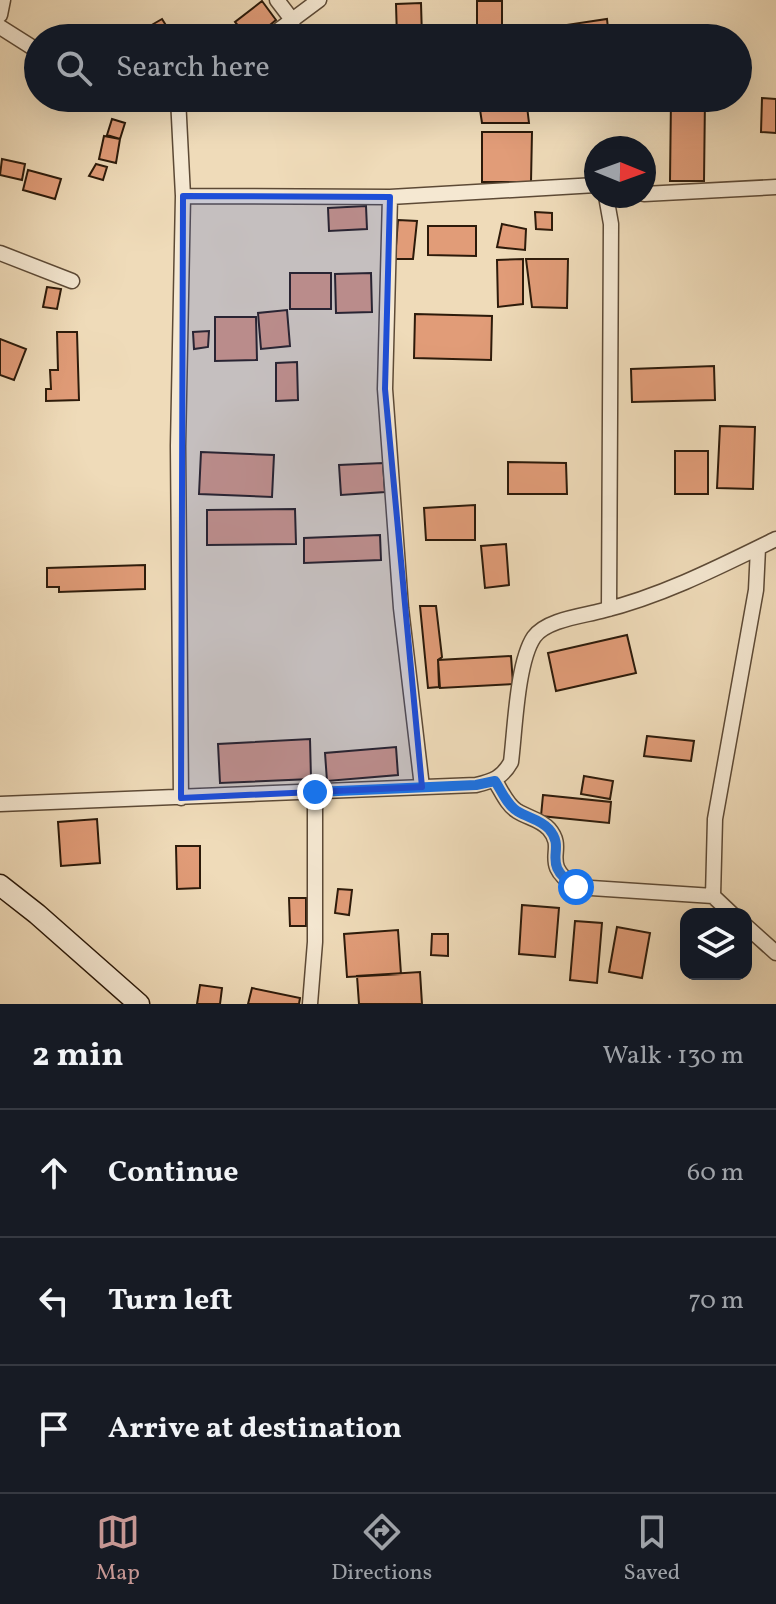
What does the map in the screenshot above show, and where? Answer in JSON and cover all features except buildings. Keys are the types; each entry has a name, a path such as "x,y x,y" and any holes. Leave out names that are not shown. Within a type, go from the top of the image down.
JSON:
{"street":[{"path":"0,15 3,0"},
{"path":"277,0 293,21"},
{"path":"289,24 319,0"},
{"path":"0,27 24,42"},
{"path":"179,112 183,196 178,446 181,798"},
{"path":"183,196 390,197 584,186"},
{"path":"656,193 776,187"},
{"path":"390,197 385,389 401,608 422,787"},
{"path":"608,208 611,224 609,609"},
{"path":"0,253 72,281"},
{"path":"0,804 476,785 495,781 505,773 511,762 525,653 536,634 546,627 640,602 776,539"},
{"path":"713,896 715,819 756,590 758,548"},
{"path":"495,781 517,811 538,819 551,830 555,840 555,869 561,878 576,887 713,896 726,908"},
{"path":"310,1004 315,942 315,792"},
{"path":"0,885 139,1004"},
{"path":"752,931 776,953"}],"highlighted area":[{"path":"183,196 390,197 385,389 422,787 181,798"}],"route":[{"path":"315,792 476,785 495,781 511,806 538,819 551,830 555,840 555,869 561,878 576,887"}]}
